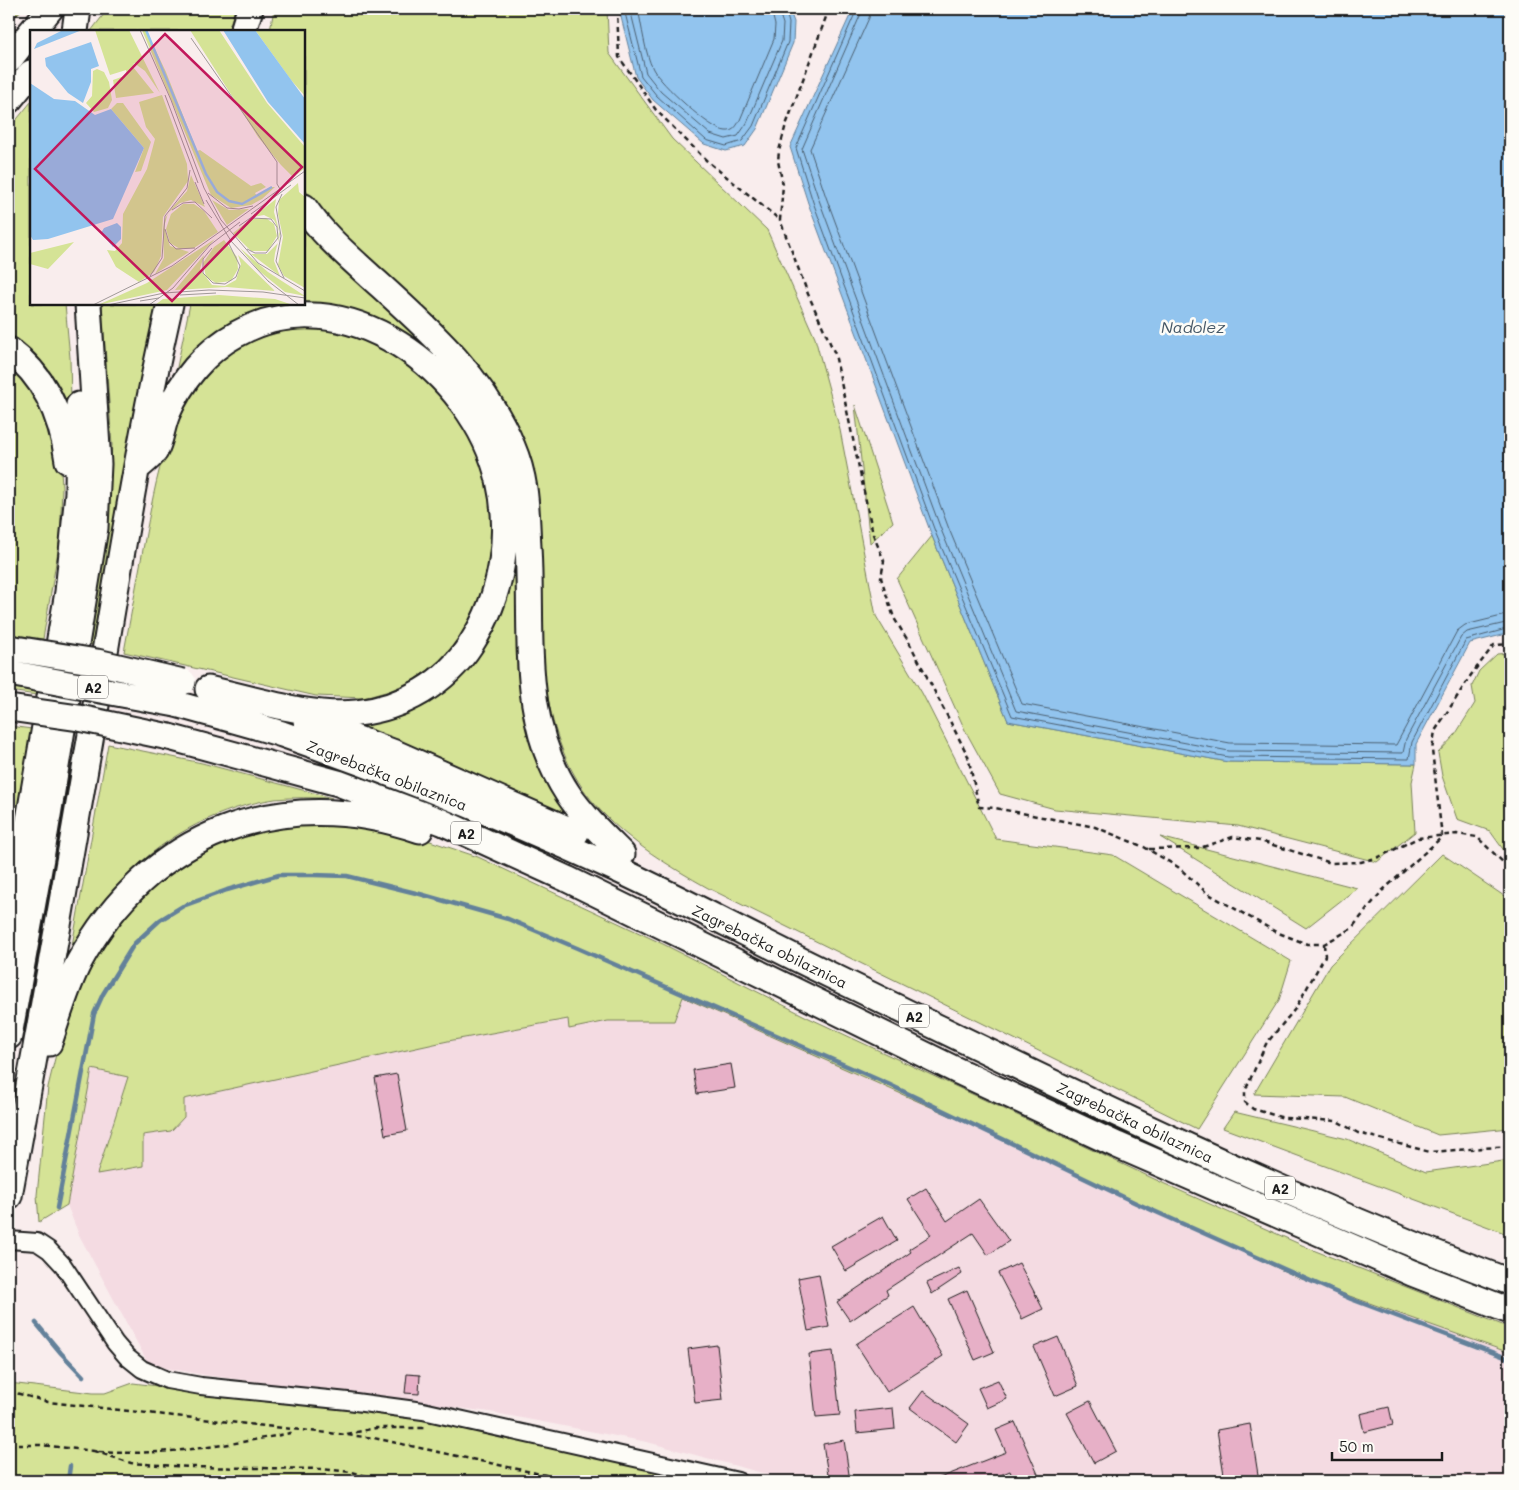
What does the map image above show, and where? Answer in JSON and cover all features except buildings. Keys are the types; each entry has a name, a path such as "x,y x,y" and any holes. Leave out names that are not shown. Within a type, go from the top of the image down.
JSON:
{"highway":[{"path":"34,30 50,9"},
{"path":"75,30 78,9"},
{"path":"67,30 84,9"},
{"path":"243,30 250,9"},
{"path":"262,30 267,9"},
{"path":"9,60 30,34"},
{"path":"9,100 30,74"},
{"path":"305,208 337,246 456,359 487,396 500,419 525,481 530,575 530,666 540,732 552,766 569,795 587,818 622,854"},
{"path":"9,936 68,592 78,493 80,424 78,343 74,308 76,305"},
{"path":"9,1036 41,858 95,528 98,464 88,305"},
{"path":"9,1196 137,468 170,305"},
{"path":"9,648 97,662 180,693 208,689 307,710 332,714 357,713 402,702 438,680 459,660 481,628 498,585 505,534 499,480 491,454 478,427 465,406 437,374 418,358 372,330 346,320 294,317 265,322 238,333 215,348 181,386 167,414 154,453 137,468"},
{"path":"9,350 38,378 57,410 63,433 70,481 67,529 72,553"},
{"name":"Zagrebačka obilaznica","path":"9,672 180,693 280,734 450,798 621,871 773,948 1127,1119 1284,1190 1510,1282"},
{"path":"208,689 348,734 622,854 748,924 773,948"},
{"name":"Zagrebačka obilaznica","path":"9,708 79,718 169,737 338,783 433,819 567,879 960,1072 1116,1145 1404,1270 1510,1311"},
{"path":"20,1134 69,983 99,929 122,899 172,855 204,837 234,825 266,817 304,813 365,816 399,823 446,839 670,929"},
{"path":"9,885 22,853"}],"lane":[{"path":"9,1240 37,1242 49,1250 63,1265 115,1343 127,1357 152,1375 167,1380 201,1386 348,1401 455,1418 738,1481"}],"path":[{"path":"617,9 619,57 656,110 707,161 780,220"},
{"path":"829,9 785,128 779,151 778,161 784,185 780,220 808,294 835,354 873,534 884,561 881,578 894,618 910,644 968,756 979,807 995,808 1095,827 1148,849 1178,867 1207,893 1276,932 1307,944 1324,944 1351,928 1382,891 1442,837"},
{"path":"1442,837 1432,750 1435,732 1471,675 1494,646 1510,644"},
{"path":"1148,849 1200,848 1233,837 1260,841 1331,863 1361,862 1379,857 1418,838 1457,834 1477,837 1510,869"},
{"path":"1324,944 1325,956 1296,1009 1266,1044 1245,1091 1245,1102 1253,1109 1284,1118 1337,1121 1358,1133 1430,1152 1510,1146"},
{"path":"9,1391 48,1402 374,1438 573,1481"},
{"path":"344,1434 376,1428 437,1428 455,1418"},
{"path":"9,1445 40,1444 126,1453 170,1451 256,1440 298,1431"},
{"path":"94,1451 131,1463 188,1467 322,1469 352,1472 384,1481"}],"shaded area":[{"path":"683,997 978,1128 1299,1278 1510,1353 1510,1481 792,1481 647,1442 490,1412 204,1375 166,1368 147,1361 79,1235 67,1205 91,1069 128,1077 97,1173 183,1099 448,1041 569,1019 569,1029 608,1021 674,1021"}],"green space":[{"path":"9,9 22,9 9,24"},
{"path":"108,9 235,9 228,30 92,30"},
{"path":"274,9 607,9 609,53 672,139 767,230 815,338 840,430 876,616 922,693 996,839 1113,855 1291,961 1279,1000 1197,1129 708,888 638,844 601,811 582,787 568,762 557,735 550,707 542,649 528,455 522,440 502,399 476,363 442,328 344,237 326,218 305,189 305,30 270,30"},
{"path":"30,103 30,305 65,305 70,358 72,444 14,340 9,337 9,129"},
{"path":"305,226 460,377 360,313 211,337 189,355 176,372 190,305 305,305"},
{"path":"102,305 156,305 92,645 89,644 101,575 112,445"},
{"path":"290,327 333,327 378,343 433,384 472,438 484,467 493,521 490,568 473,618 459,640 437,664 412,681 389,691 364,698 316,696 124,652 160,469 167,443 188,396 203,375 229,352 262,336"},
{"path":"9,362 33,387 60,455 62,487 60,539 43,639 9,634"},
{"path":"855,405 893,522 870,543"},
{"path":"517,522 517,669 525,718 537,755 589,828 335,718 446,685"},
{"path":"932,536 1008,721 1228,762 1416,764 1412,782 1415,832 1377,862 1238,826 1055,809 1000,794 965,730 897,579"},
{"path":"1510,653 1510,859 1490,831 1457,819 1442,776 1438,753 1455,735 1475,703 1472,686 1479,671 1497,654"},
{"path":"9,684 39,688 37,695 9,691"},
{"path":"9,726 32,729 9,863"},
{"path":"108,744 202,763 332,798 275,799 235,808 196,824 161,846 121,882 98,913 70,957"},
{"path":"304,820 397,830 478,857 663,944 809,1018 1165,1184 1313,1250 1510,1328 1510,1353 1299,1278 978,1128 683,997 674,1021 608,1021 569,1029 568,1019 448,1041 184,1099 184,1117 171,1131 143,1135 143,1166 97,1174 128,1077 92,1069 67,1205 39,1222 37,1195 48,1087 59,1042 77,985 128,905 207,843"},
{"path":"1160,837 1357,888 1306,928"},
{"path":"1442,854 1510,900 1510,1128 1438,1135 1345,1097 1254,1094 1330,965"},
{"path":"1234,1112 1347,1139 1426,1172 1510,1160 1510,1235 1223,1128"},
{"path":"9,1383 105,1393 133,1383 418,1418 711,1481 9,1481"}],"water":[{"path":"619,9 789,9 794,22 793,43 757,129 745,146 726,151 704,144 653,100 636,77"},
{"name":"Nadolez","path":"853,9 1510,9 1510,633 1470,643 1416,744 1416,764 1228,762 1008,721 932,536 808,203 790,147"}],"waterway":[{"path":"57,1208 94,1014 103,994 134,944 160,920 183,906 227,890 279,875 347,876 508,919 888,1084 1136,1203 1351,1299 1510,1359"},
{"path":"36,1323 83,1376"},
{"path":"68,1481 70,1466"}]}
